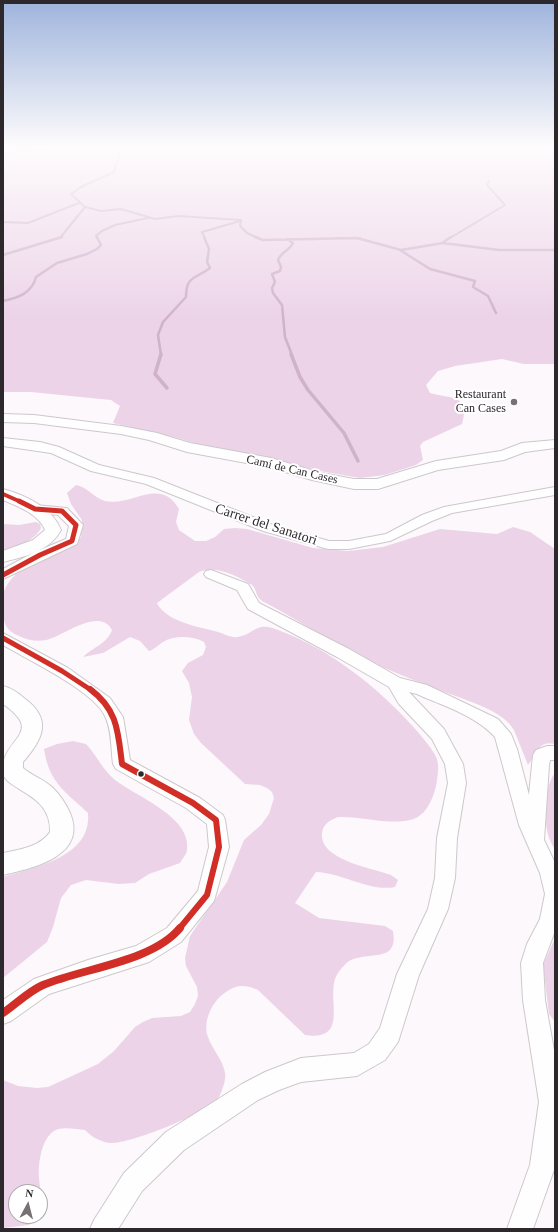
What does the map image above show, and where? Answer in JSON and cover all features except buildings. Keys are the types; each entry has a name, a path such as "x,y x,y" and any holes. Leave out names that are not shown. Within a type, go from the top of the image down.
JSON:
{"street":[{"name":"Camí de Can Cases","path":"3,418 34,419 122,430 152,436 187,447 271,463 318,477 354,484 378,484 436,466 504,455 529,447 555,444"},
{"name":"Carrer del Sanatori","path":"3,442 40,446 55,450 95,468 150,481 268,528 328,545 349,544 390,537 427,518 449,510 555,491"},
{"path":"3,494 35,509 52,525 52,533 48,538 3,558"},
{"path":"3,575 40,555 72,541 76,525 62,512 35,509"},
{"path":"211,574 243,587 253,606 395,682 421,689 492,722 502,734 508,748 517,786 535,842 550,873 555,894 550,920 538,944 532,963 534,1000 551,1102 543,1165 520,1229"},
{"path":"3,638 92,692 112,712 119,739 122,764 194,803 216,820 219,847 207,894 174,935 141,955 88,970 42,986 3,1013"},
{"path":"103,1229 133,1182 175,1141 273,1080 301,1070 357,1064 377,1052 390,1034 408,974 438,909 445,878 447,838 457,783 454,764 446,747 424,719 405,700 395,682"},
{"path":"3,693 30,714 33,725 28,740 13,759 12,770 15,775 46,794 61,818 63,826 59,839 50,848 3,864"},
{"path":"535,842 542,755 547,753 555,753"}],"shaded area":[{"path":"3,204 555,204 555,364 524,364 502,359 455,366 438,371 426,385 430,393 451,398 461,403 464,407 462,424 423,442 420,446 423,460 416,465 385,475 360,478 325,472 253,455 209,448 178,438 113,423 120,406 111,400 31,392 3,392"},
{"path":"76,485 84,488 101,500 105,501 115,502 145,495 163,495 171,499 179,509 176,522 179,530 195,541 206,541 215,537 224,529 235,528 247,529 313,548 348,551 383,547 440,529 497,534 513,527 530,532 555,549 555,744 549,743 541,746 528,765 514,730 510,724 498,714 397,673 335,643 262,601 258,597 255,588 252,585 227,572 206,570 199,572 157,603 168,615 193,626 232,637 244,635 260,627 271,628 298,638 336,660 371,686 418,732 435,755 438,762 436,786 429,804 421,815 416,818 392,822 338,817 330,821 324,827 322,833 323,842 329,850 348,862 391,875 398,880 395,887 385,888 366,885 336,875 316,872 295,903 319,918 385,926 393,931 394,940 389,951 384,954 351,960 344,965 338,973 334,982 333,1024 328,1031 320,1035 305,1035 258,990 242,986 230,989 217,1000 210,1012 206,1024 208,1037 224,1068 225,1073 221,1093 216,1101 196,1114 181,1121 132,1139 118,1142 109,1143 102,1141 93,1137 85,1130 72,1128 58,1129 52,1132 44,1143 40,1158 40,1184 8,1184 8,1224 30,1224 3,1228 3,1080 18,1086 37,1088 48,1087 98,1064 114,1051 135,1027 143,1022 152,1018 181,1016 190,1012 198,996 197,987 186,966 185,958 190,936 227,882 244,840 261,825 269,814 274,798 272,792 267,788 260,785 245,784 201,743 194,734 189,720 192,697 189,683 182,671 188,663 203,655 206,647 204,642 194,638 178,637 167,640 149,651 140,641 130,637 103,653 83,657 107,639 110,635 112,630 106,623 98,621 90,622 80,625 53,638 39,641 29,640 9,630 3,616 3,598 6,587 10,581 14,576 35,560 72,545 81,537 82,520 71,504 67,493"},
{"path":"36,522 40,524 41,528 34,537 24,543 3,551 4,524 19,525"},
{"path":"73,741 86,744 107,772 115,780 161,809 172,818 181,828 186,838 187,852 180,863 149,874 135,883 119,884 86,880 71,885 61,898 47,942 3,978 3,877 59,858 71,850 81,840 87,828 88,813 54,779 46,761 44,749 57,744"},
{"path":"555,773 555,849 548,833 545,811 548,789"},
{"path":"555,938 555,1022 549,1014 543,965"}],"waterway":[{"path":"3,222 28,223 75,204"},
{"path":"450,238 505,204"},
{"path":"60,237 85,207"},
{"path":"85,207 101,211 121,209 155,219 178,216 241,220 240,226 247,233 258,238"},
{"path":"97,238 96,236 102,231 115,225 148,218"},
{"path":"205,238 202,232 240,221"},
{"path":"3,255 60,237"},
{"path":"3,301 24,294 34,283 36,277 57,263 87,254 97,249 101,245 97,237"},
{"path":"161,354 158,335 163,322 186,297 186,290 190,281 210,268 207,262 209,249 204,237"},
{"path":"255,237 263,240 288,239"},
{"path":"442,243 451,237"},
{"path":"336,238 357,238"},
{"path":"288,239 357,238"},
{"path":"357,238 401,250 443,243 499,250 555,250"},
{"path":"288,239 293,243 278,260 281,267 280,271 272,274 275,282 272,288 273,293 282,305 285,337 292,355"},
{"path":"400,250 430,269 475,281 473,287 488,296 496,313"},
{"path":"161,354 155,374 167,388"},
{"path":"291,354 300,377 308,390 344,433 358,461"}],"transit line":[{"path":"3,494 35,509 62,511 76,525 72,541 40,555 3,575"},
{"path":"3,638 62,671 104,701 112,712 117,724 122,764 193,803 216,820 219,847 207,895 174,935 141,955 88,970 42,986 3,1013"}],"place":[{"name":"Restaurant Can Cases","path":"514,402"}]}
